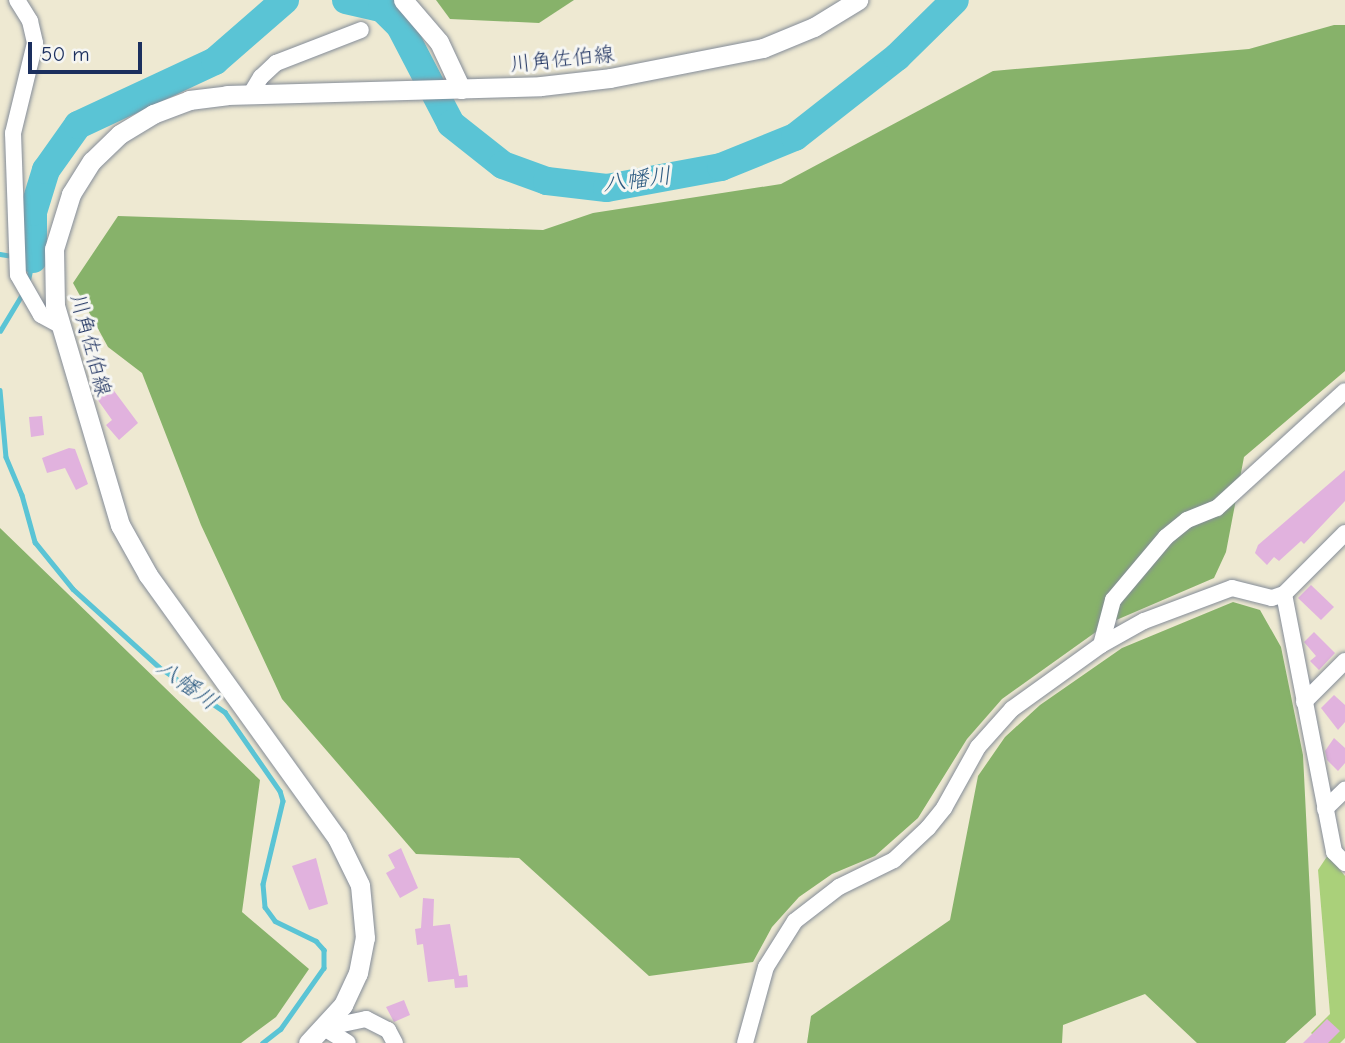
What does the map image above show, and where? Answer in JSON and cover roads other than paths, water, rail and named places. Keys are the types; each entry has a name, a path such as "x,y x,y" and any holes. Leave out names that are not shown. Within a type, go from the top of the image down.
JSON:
{"main road":[{"path":"403,0 443,49 460,89"},
{"name":"川角佐伯線","path":"308,1043 324,1028 351,989 363,956 366,920 354,869 337,838 132,551 110,498 60,325 53,287 54,249 71,194 92,161 120,134 161,110 208,97 576,83 736,56 789,38 858,0"}],"street":[{"path":"17,0 30,21 35,43 13,133 18,275 41,315 60,325"},
{"path":"250,95 261,77 276,64 361,30"},
{"path":"1101,645 1107,613 1121,588 1176,527 1217,508 1345,391"},
{"path":"745,1043 766,967 795,920 839,887 882,868 905,851 944,808 994,727 1032,693 1129,628 1218,591 1247,589 1272,598 1284,594 1345,533"},
{"path":"1284,594 1334,852 1345,863"},
{"path":"1304,702 1345,661"},
{"path":"1325,809 1345,790"},
{"path":"324,1028 366,1019 388,1030 395,1043"},
{"path":"324,1028 348,1043"}],"waterway":[{"name":"八幡川","path":"33,259 33,212 46,170 78,125 215,61 285,0"},
{"name":"八幡川","path":"346,0 382,8 400,26 451,124 503,165 547,181 607,188 721,167 795,137 897,57 955,0"},
{"path":"0,254 13,256"},
{"name":"八幡川","path":"22,257 33,259 28,283"},
{"name":"八幡川","path":"0,331 24,291"},
{"name":"八幡川","path":"0,390 6,457 22,495 35,542 73,589 159,667 225,712 280,791 283,801 263,884 265,907 275,921 316,941 324,950 324,968 281,1029 263,1043"}]}
